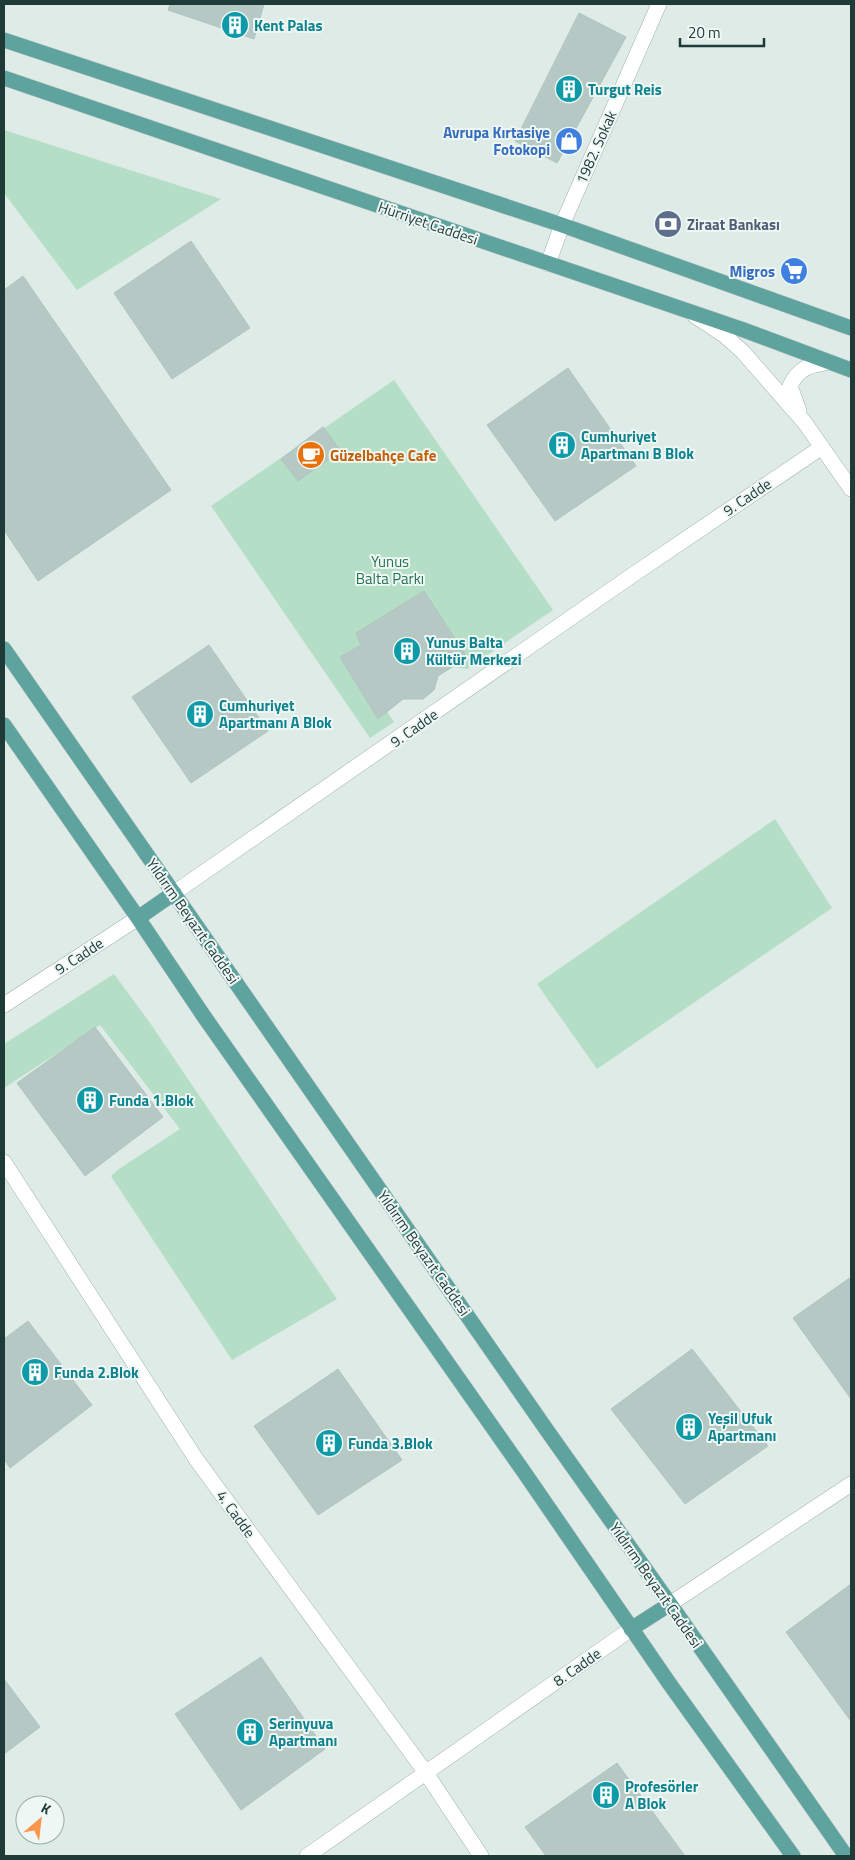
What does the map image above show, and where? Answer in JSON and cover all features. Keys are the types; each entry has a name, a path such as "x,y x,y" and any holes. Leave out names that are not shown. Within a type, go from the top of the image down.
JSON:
{"main road":[{"path":"4,40 562,226 851,328"},
{"name":"Hürriyet Caddesi","path":"4,78 689,312 851,370"},
{"name":"Yıldırım Beyazıt Caddesi","path":"4,649 546,1429 846,1856"},
{"path":"4,724 138,918 202,1015 792,1856"},
{"name":"9. Cadde","path":"138,918 174,894"},
{"name":"8. Cadde","path":"631,1629 670,1604"}],"street":[{"name":"1982. Sokak","path":"548,264 562,226 658,4"},
{"path":"689,312 724,336 743,352 805,423 851,489"},
{"path":"805,423 794,400 790,386 794,378 805,367 830,362"},
{"name":"9. Cadde","path":"174,894 634,574 822,447"},
{"name":"9. Cadde","path":"4,1005 138,918"},
{"name":"4. Cadde","path":"4,1162 196,1459 426,1773 482,1856"},
{"name":"8. Cadde","path":"670,1604 851,1484"},
{"name":"8. Cadde","path":"307,1856 631,1629"}],"green space":[{"path":"4,130 221,199 77,290 4,193"},
{"name":"Yunus Balta Parkı","path":"394,380 553,610 467,669 454,667 438,676 423,699 403,699 387,711 394,722 370,738 211,506"},
{"path":"775,819 832,908 597,1069 537,984"},
{"path":"114,974 150,1023 337,1299 232,1360 111,1176 180,1129 100,1025 4,1088 4,1044"}],"building":[{"name":"Kent Palas","path":"170,4 264,4 254,39 168,10"},
{"name":"Turgut Reis","path":"579,13 626,37 557,163 515,141"},
{"path":"191,241 250,328 172,379 114,293"},
{"path":"23,276 171,490 38,581 4,530 4,290"},
{"name":"Cumhuriyet Apartmanı B Blok","path":"568,368 636,466 555,521 487,425"},
{"name":"Güzelbahçe Cafe","path":"323,427 341,451 298,481 281,459"},
{"name":"Yunus Balta Kültür Merkezi","path":"424,591 467,657 438,676 434,690 423,699 403,699 378,719 340,657 361,645 356,633"},
{"name":"Cumhuriyet Apartmanı A Blok","path":"209,645 268,731 191,783 132,697"},
{"name":"Funda 1.Blok","path":"95,1027 163,1117 85,1176 17,1083"},
{"path":"851,1277 851,1399 793,1318"},
{"name":"Funda 2.Blok","path":"28,1321 92,1405 10,1468 4,1459 4,1339"},
{"name":"Yeşil Ufuk Apartmanı","path":"692,1349 768,1446 685,1504 611,1409"},
{"name":"Funda 3.Blok","path":"338,1369 402,1460 318,1515 254,1426"},
{"path":"851,1584 851,1720 850,1720 786,1632"},
{"name":"Serinyuva Apartmanı","path":"261,1657 325,1749 241,1810 175,1714"},
{"path":"4,1679 40,1727 4,1754"},
{"name":"Profesörler A Blok","path":"617,1763 685,1856 546,1856 525,1827"}],"place":[{"name":"Kent Palas","path":"235,25"},
{"name":"Turgut Reis","path":"569,89"},
{"name":"Avrupa Kırtasiye Fotokopi","path":"569,141"},
{"name":"Ziraat Bankası","path":"668,224"},
{"name":"Migros","path":"794,271"},
{"name":"Cumhuriyet Apartmanı B Blok","path":"562,445"},
{"name":"Güzelbahçe Cafe","path":"311,455"},
{"name":"Yunus Balta Kültür Merkezi","path":"407,651"},
{"name":"Cumhuriyet Apartmanı A Blok","path":"200,714"},
{"name":"Funda 1.Blok","path":"90,1100"},
{"name":"Funda 2.Blok","path":"35,1372"},
{"name":"Yeşil Ufuk Apartmanı","path":"689,1427"},
{"name":"Funda 3.Blok","path":"329,1443"},
{"name":"Serinyuva Apartmanı","path":"250,1732"},
{"name":"Profesörler A Blok","path":"606,1795"}]}
